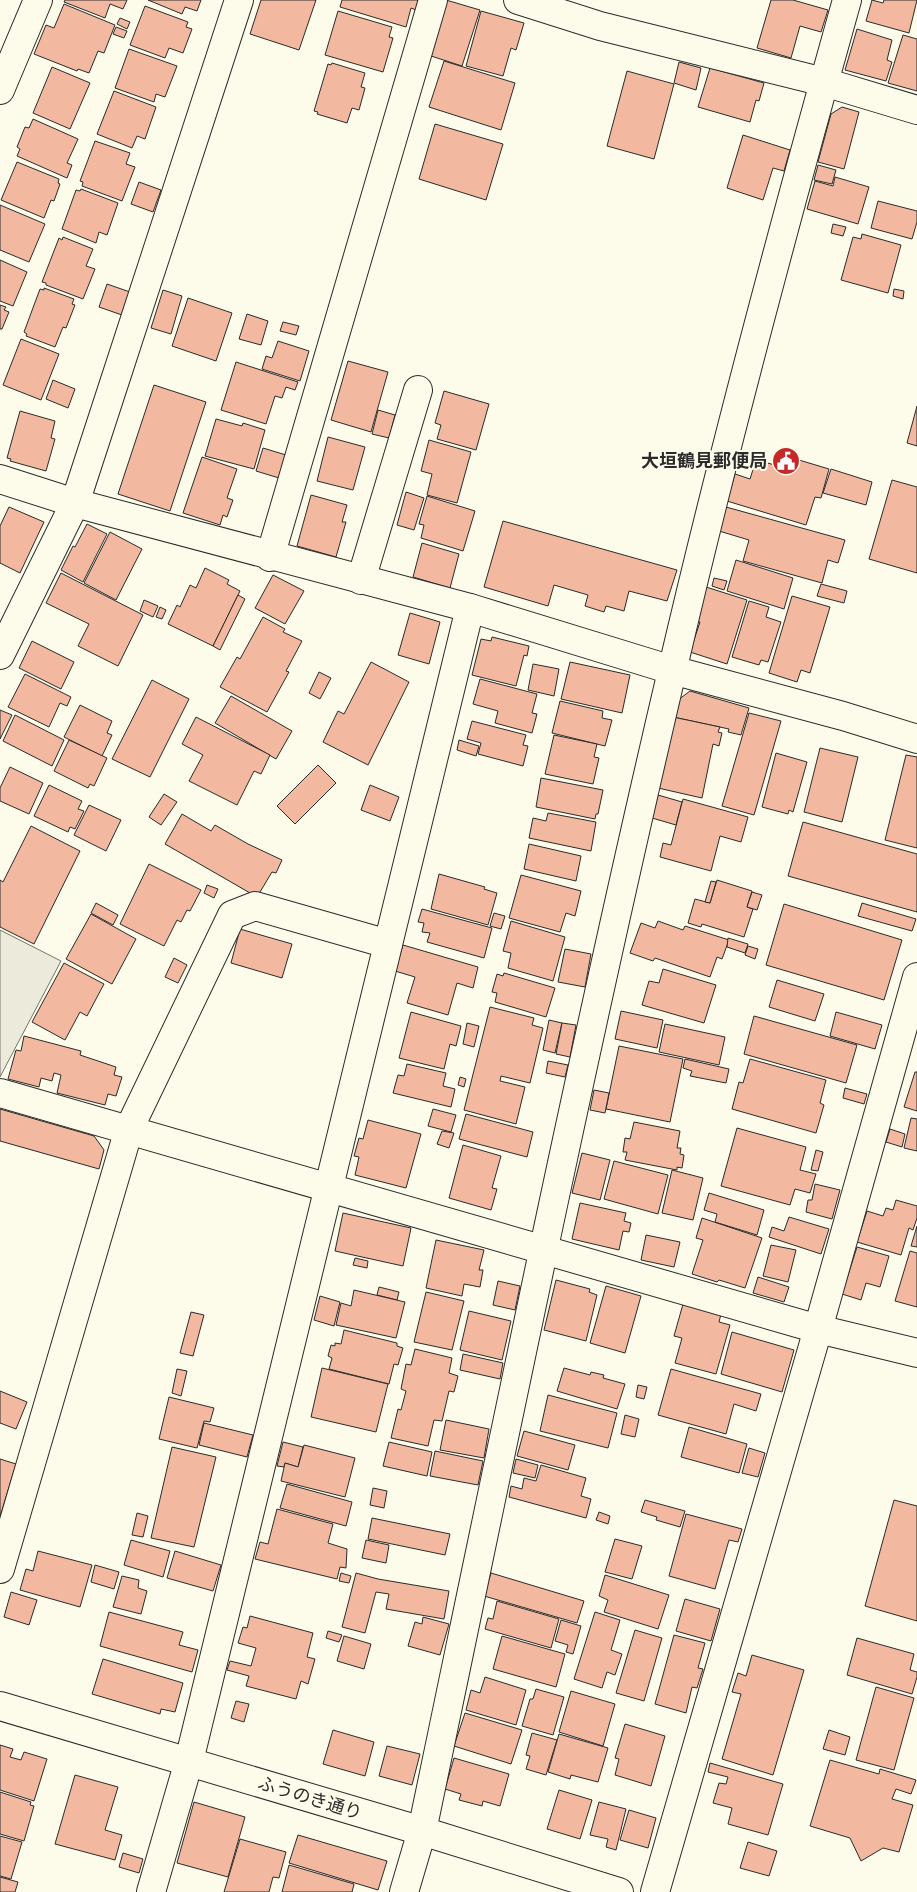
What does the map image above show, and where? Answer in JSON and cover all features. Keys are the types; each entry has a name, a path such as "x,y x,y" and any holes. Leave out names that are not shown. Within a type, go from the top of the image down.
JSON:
{"street":[{"path":"2,79 38,0"},
{"path":"0,655 75,504 239,0"},
{"path":"270,556 433,0"},
{"path":"518,0 600,26 824,82 917,110"},
{"path":"404,1892 422,1831 543,1249 672,670 721,468 847,0"},
{"path":"361,580 418,390"},
{"path":"0,479 75,504 470,608 672,670 843,716 917,739"},
{"path":"151,1892 189,1762 470,608"},
{"path":"0,1569 129,1129 232,915 255,906 388,944"},
{"path":"655,1892 818,1329 917,978"},
{"path":"0,1093 818,1329 917,1353"},
{"name":"ふうのき通り","path":"0,1706 422,1831 619,1892"}],"shaded area":[{"path":"0,930 61,961 0,1077"}],"building":[{"path":"65,0 127,0 123,9 110,4 105,18 64,2"},
{"path":"148,0 201,0 197,11 185,7 182,14"},
{"path":"261,0 316,0 299,50 250,34"},
{"path":"342,0 418,0 416,10 411,8 406,27 340,7"},
{"path":"446,0 480,10 462,66 428,55"},
{"path":"771,0 793,0 828,10 821,32 800,26 791,58 757,48"},
{"path":"872,0 883,3 884,0 917,0 909,33 866,21"},
{"path":"64,4 115,25 104,53 98,51 89,73 78,69 77,71 34,54 46,25 54,28"},
{"path":"145,6 188,22 186,27 192,29 183,53 169,48 165,58 130,45"},
{"path":"338,11 392,27 389,37 393,38 383,72 325,55"},
{"path":"481,11 524,23 516,50 511,48 503,76 466,66"},
{"path":"120,18 130,22 127,29 117,24"},
{"path":"116,27 127,31 124,38 113,34"},
{"path":"857,29 892,40 887,60 892,62 886,81 845,70"},
{"path":"903,35 917,39 917,91 888,83"},
{"path":"129,49 177,66 165,97 156,94 154,102 115,88"},
{"path":"444,61 515,83 501,130 429,107"},
{"path":"679,62 701,68 696,90 674,83"},
{"path":"332,63 365,73 361,87 365,88 359,110 352,108 347,123 317,114 318,112 314,111 328,64 331,65"},
{"path":"52,67 90,83 70,129 33,113"},
{"path":"710,68 764,83 759,101 756,100 750,122 698,107"},
{"path":"627,71 674,84 654,159 607,146"},
{"path":"114,91 156,107 145,139 137,136 132,148 97,134"},
{"path":"842,107 859,112 844,169 818,162 831,114"},
{"path":"33,119 78,139 67,163 72,165 67,178 17,156 20,149 17,147 25,127 29,128"},
{"path":"435,124 503,144 486,200 419,179"},
{"path":"743,135 790,150 784,171 773,168 763,200 727,188"},
{"path":"95,141 130,153 126,164 135,167 122,201 82,186 83,182 80,181"},
{"path":"17,162 59,179 58,183 60,184 54,201 51,200 44,218 1,200"},
{"path":"818,165 836,170 832,184 814,180"},
{"path":"835,177 869,187 858,224 807,209 815,181 833,186"},
{"path":"139,182 161,190 153,212 131,204"},
{"path":"81,189 118,203 107,235 99,232 96,243 62,229 76,190 80,191"},
{"path":"878,201 917,211 917,222 912,239 871,228"},
{"path":"0,205 45,224 29,262 0,250"},
{"path":"833,224 846,227 843,236 831,233"},
{"path":"862,234 901,245 888,293 841,280 853,237 861,239"},
{"path":"63,237 93,249 86,266 95,269 83,299 42,282 59,238 62,240"},
{"path":"0,260 27,272 13,306 0,301"},
{"path":"107,284 130,292 122,315 99,307"},
{"path":"44,288 74,299 72,304 75,305 66,328 63,327 55,347 26,336 27,334 24,332 40,289 44,290"},
{"path":"894,289 904,291 903,299 893,296"},
{"path":"163,290 182,296 171,334 151,328"},
{"path":"188,298 232,313 216,361 172,346"},
{"path":"0,305 6,307 4,310 9,312 2,329 0,329"},
{"path":"247,314 268,321 261,345 239,339"},
{"path":"283,322 299,326 296,335 280,331"},
{"path":"21,339 59,354 41,400 3,385"},
{"path":"278,341 309,351 300,381 262,369 266,356 272,358"},
{"path":"348,361 388,372 371,432 331,420"},
{"path":"236,362 298,382 295,390 286,387 282,398 275,396 266,424 221,410"},
{"path":"53,380 75,389 68,408 46,399"},
{"path":"154,385 206,402 170,511 118,494"},
{"path":"444,391 489,404 476,450 437,439 441,425 435,423"},
{"path":"917,406 917,446 907,443"},
{"path":"378,410 395,415 389,438 372,434"},
{"path":"20,411 55,421 51,438 55,439 46,471 10,461 11,459 7,458"},
{"path":"216,419 242,426 243,423 265,430 254,469 205,456"},
{"path":"328,437 365,447 353,490 317,481"},
{"path":"429,440 471,452 457,503 427,495 432,474 421,471"},
{"path":"263,448 286,455 279,478 256,471"},
{"path":"779,454 829,469 821,498 815,497 806,525 727,501 735,474 750,479 756,460 775,465"},
{"path":"202,457 237,469 227,498 233,500 227,517 223,515 220,525 183,513"},
{"path":"831,469 872,482 866,505 823,493"},
{"path":"892,480 917,487 917,573 869,559"},
{"path":"406,492 424,498 414,530 397,525"},
{"path":"311,495 347,505 342,522 346,522 336,557 297,546"},
{"path":"427,496 475,511 463,551 421,538 424,525 419,524"},
{"path":"9,507 44,522 20,573 0,563 0,526"},
{"path":"726,507 845,540 838,563 828,560 822,583 743,561 749,540 719,531"},
{"path":"503,521 677,570 667,601 629,591 624,611 606,606 604,612 585,606 588,595 554,585 548,606 484,587"},
{"path":"87,524 107,534 83,582 61,570"},
{"path":"110,532 142,549 116,600 84,583"},
{"path":"422,543 459,554 450,588 413,577"},
{"path":"736,560 793,578 784,609 727,591"},
{"path":"205,568 229,580 227,584 240,591 213,646 168,624 177,605 180,607 190,585 196,588"},
{"path":"61,573 143,615 118,666 78,646 89,624 46,603"},
{"path":"273,575 304,591 285,624 255,608"},
{"path":"714,578 727,581 724,590 712,586"},
{"path":"821,584 847,591 844,603 817,596"},
{"path":"706,587 747,600 727,664 690,652 700,622 696,621"},
{"path":"238,595 245,599 220,650 213,646"},
{"path":"792,596 830,607 810,673 801,670 797,682 769,673"},
{"path":"144,600 158,606 153,617 140,611"},
{"path":"749,601 769,607 766,617 781,622 768,662 761,660 759,665 732,657"},
{"path":"160,607 166,610 162,619 156,617"},
{"path":"410,613 440,622 429,664 398,655"},
{"path":"263,617 285,629 283,632 302,641 286,671 289,672 267,712 220,687 237,657 240,659"},
{"path":"492,637 529,646 527,656 524,655 516,686 472,675 481,639 491,641"},
{"path":"32,641 74,662 61,689 19,668"},
{"path":"371,662 409,682 368,765 323,742 338,711 344,714"},
{"path":"570,662 630,675 622,713 561,699"},
{"path":"533,664 559,669 554,696 528,690"},
{"path":"319,672 331,678 320,699 309,693"},
{"path":"25,674 71,697 67,706 60,703 49,727 8,707"},
{"path":"480,679 537,694 532,713 537,714 532,733 495,723 498,711 473,704"},
{"path":"152,680 189,699 150,777 112,759"},
{"path":"690,691 749,708 741,735 728,732 729,729 673,717 678,700"},
{"path":"231,696 292,731 276,759 215,723"},
{"path":"560,701 603,711 602,718 612,720 605,746 552,733"},
{"path":"80,705 112,721 107,733 112,735 102,756 64,737"},
{"path":"0,710 12,715 0,739"},
{"path":"749,713 781,721 754,815 722,806"},
{"path":"15,715 64,740 52,766 3,741"},
{"path":"196,717 270,755 261,774 254,771 237,805 189,781 203,755 182,744"},
{"path":"673,717 720,727 718,732 722,733 719,746 713,744 702,798 658,788"},
{"path":"472,721 526,735 523,745 528,746 523,766 478,754 481,743 467,739"},
{"path":"554,735 597,744 594,757 599,758 593,784 545,774"},
{"path":"69,740 107,758 94,786 90,784 88,788 54,771"},
{"path":"459,740 479,746 476,756 457,750"},
{"path":"820,748 858,757 842,822 804,812"},
{"path":"776,753 807,762 793,812 789,810 788,814 762,807"},
{"path":"906,755 917,757 917,848 885,840"},
{"path":"318,765 336,783 295,824 277,806"},
{"path":"10,767 43,783 29,814 0,801 0,788"},
{"path":"541,778 603,790 598,814 596,814 595,819 536,807"},
{"path":"49,785 82,801 78,809 84,811 75,829 70,827 68,832 34,816"},
{"path":"370,785 399,797 390,821 361,810"},
{"path":"164,794 177,802 161,825 149,817"},
{"path":"658,795 682,802 676,825 652,818"},
{"path":"683,799 748,817 741,842 720,836 711,871 660,857 663,843 671,845"},
{"path":"89,805 121,820 106,851 74,835"},
{"path":"548,813 596,822 591,851 529,838 533,818 546,821"},
{"path":"182,814 211,831 215,825 248,844 282,860 276,873 272,872 257,897 165,844"},
{"path":"803,822 917,854 917,912 788,876"},
{"path":"31,826 80,851 34,944 0,927 0,880 3,882"},
{"path":"529,844 581,856 576,881 524,869"},
{"path":"149,864 201,890 190,911 187,910 181,922 177,920 164,946 120,924"},
{"path":"439,874 485,887 484,889 497,893 488,925 431,909"},
{"path":"521,875 581,891 575,916 566,913 560,932 509,918"},
{"path":"717,880 752,891 747,907 753,909 744,937 702,924 701,927 688,923 695,899 710,903"},
{"path":"711,881 716,882 710,903 705,902"},
{"path":"207,885 218,889 214,898 204,893"},
{"path":"752,892 762,895 757,910 747,907"},
{"path":"96,903 118,915 113,925 91,913"},
{"path":"862,903 916,919 912,931 858,916"},
{"path":"784,904 902,940 884,1000 766,965"},
{"path":"422,909 492,928 484,958 427,942 430,933 422,932 424,923 418,922"},
{"path":"494,913 505,916 501,929 490,926"},
{"path":"91,914 136,939 112,984 66,959"},
{"path":"511,921 565,937 553,981 508,968 511,953 503,951"},
{"path":"658,921 683,930 685,926 729,940 722,959 717,957 710,977 655,958 653,961 630,953 641,923 655,928"},
{"path":"240,929 292,944 282,978 231,963"},
{"path":"728,938 748,944 745,953 727,947"},
{"path":"403,945 478,967 473,988 457,983 448,1015 407,1003 415,977 395,971"},
{"path":"748,946 758,949 755,959 745,955"},
{"path":"565,949 591,954 585,987 558,982"},
{"path":"174,958 187,965 178,983 165,977"},
{"path":"64,963 104,984 87,1016 80,1012 65,1040 32,1022"},
{"path":"663,969 716,985 704,1023 642,1005 649,981 659,983"},
{"path":"504,973 555,988 546,1017 495,1002 497,993 492,992 497,974 503,976"},
{"path":"777,980 824,994 815,1021 769,1007"},
{"path":"490,1007 534,1018 532,1025 543,1028 530,1083 501,1076 500,1081 525,1087 516,1124 464,1110"},
{"path":"621,1011 663,1020 657,1048 615,1039"},
{"path":"411,1012 461,1026 456,1046 450,1044 444,1069 399,1058"},
{"path":"836,1012 882,1025 875,1049 830,1036"},
{"path":"754,1016 857,1045 846,1083 744,1054"},
{"path":"549,1020 562,1023 555,1053 543,1050"},
{"path":"467,1023 479,1026 474,1047 463,1044"},
{"path":"562,1023 576,1025 570,1057 556,1054"},
{"path":"665,1024 725,1037 719,1065 659,1052"},
{"path":"24,1036 81,1051 80,1055 116,1067 114,1075 122,1077 116,1096 108,1094 105,1105 57,1093 61,1075 54,1073 52,1081 41,1078 39,1087 8,1079 16,1050 21,1051"},
{"path":"619,1046 683,1059 670,1122 606,1109"},
{"path":"685,1059 729,1069 726,1083 690,1076 692,1071 683,1068"},
{"path":"750,1059 826,1080 820,1103 824,1105 816,1133 732,1109 739,1082 743,1083"},
{"path":"548,1061 568,1065 565,1077 546,1073"},
{"path":"407,1064 446,1073 443,1086 455,1089 451,1107 393,1093 398,1075 404,1076"},
{"path":"915,1072 917,1072 917,1111 904,1107"},
{"path":"460,1077 466,1079 464,1087 458,1085"},
{"path":"845,1088 867,1094 864,1104 843,1098"},
{"path":"594,1090 609,1093 605,1113 590,1110"},
{"path":"0,1109 94,1136 104,1150 99,1169 0,1141"},
{"path":"433,1109 456,1115 451,1132 428,1126"},
{"path":"466,1114 533,1132 527,1157 459,1139"},
{"path":"911,1118 917,1119 917,1151 904,1148"},
{"path":"368,1120 421,1134 406,1188 355,1175 359,1157 354,1156 359,1138 363,1139"},
{"path":"634,1122 680,1131 677,1148 681,1148 680,1154 684,1155 682,1168 677,1167 677,1170 625,1160 627,1152 623,1152 625,1138 630,1139"},
{"path":"737,1128 806,1147 800,1170 816,1174 810,1193 795,1189 790,1205 721,1186"},
{"path":"890,1129 905,1134 902,1147 886,1142"},
{"path":"442,1131 454,1133 449,1148 437,1144"},
{"path":"463,1145 501,1156 492,1188 497,1189 491,1210 449,1198"},
{"path":"816,1150 823,1152 818,1171 811,1170"},
{"path":"582,1153 610,1160 600,1200 572,1193"},
{"path":"614,1161 668,1175 658,1214 604,1199"},
{"path":"672,1170 703,1178 693,1220 662,1213"},
{"path":"815,1184 840,1190 832,1219 806,1212 808,1200 812,1200"},
{"path":"709,1193 764,1210 757,1235 715,1222 717,1214 704,1210"},
{"path":"896,1200 917,1206 917,1218 913,1230 909,1228 901,1255 857,1242 867,1211 883,1216 886,1208 893,1210"},
{"path":"580,1203 626,1213 624,1221 631,1223 629,1232 623,1231 619,1250 572,1239"},
{"path":"343,1213 411,1228 403,1266 335,1251"},
{"path":"789,1217 829,1229 821,1254 769,1237 772,1227 784,1231"},
{"path":"702,1218 762,1238 745,1288 692,1274 703,1240 696,1238"},
{"path":"917,1226 917,1247 911,1246"},
{"path":"646,1235 680,1242 674,1267 641,1260"},
{"path":"436,1240 484,1250 479,1270 483,1270 480,1287 464,1284 462,1296 426,1288"},
{"path":"771,1245 796,1250 788,1282 763,1276"},
{"path":"857,1247 889,1256 880,1287 866,1283 861,1300 842,1294"},
{"path":"910,1251 917,1253 917,1307 895,1301"},
{"path":"355,1258 368,1261 367,1268 353,1265"},
{"path":"758,1277 789,1287 784,1302 753,1293"},
{"path":"556,1280 590,1289 589,1292 597,1295 586,1341 544,1330"},
{"path":"498,1281 520,1286 515,1310 493,1305"},
{"path":"606,1286 641,1296 625,1353 590,1343"},
{"path":"379,1287 399,1292 397,1300 377,1295"},
{"path":"354,1290 405,1302 396,1338 336,1325 341,1303 351,1306"},
{"path":"426,1292 464,1301 452,1350 414,1342"},
{"path":"320,1296 340,1302 334,1326 314,1320"},
{"path":"683,1304 721,1314 719,1322 730,1325 716,1374 675,1363 682,1338 674,1336"},
{"path":"469,1311 511,1321 502,1360 460,1350"},
{"path":"191,1312 204,1315 193,1356 180,1353"},
{"path":"344,1330 397,1343 397,1346 403,1348 398,1365 394,1364 389,1384 329,1369 332,1358 328,1356 331,1345 335,1346 335,1343 341,1344"},
{"path":"732,1332 794,1350 782,1392 721,1374"},
{"path":"415,1349 452,1358 449,1373 458,1376 454,1392 449,1391 442,1421 434,1420 428,1446 391,1438 398,1409 401,1410 406,1391 401,1389 406,1364 411,1365"},
{"path":"463,1354 503,1363 500,1379 460,1370"},
{"path":"322,1368 388,1384 376,1432 311,1417"},
{"path":"564,1368 590,1375 591,1372 604,1375 603,1378 625,1384 617,1409 557,1391"},
{"path":"177,1369 187,1371 181,1396 172,1393"},
{"path":"671,1369 761,1394 756,1411 734,1404 726,1434 658,1415"},
{"path":"638,1385 647,1387 644,1399 636,1397"},
{"path":"0,1391 27,1402 16,1429 0,1423"},
{"path":"548,1395 617,1413 608,1448 540,1431"},
{"path":"169,1397 214,1408 210,1422 204,1421 197,1448 159,1439"},
{"path":"625,1415 639,1419 635,1437 621,1434"},
{"path":"446,1420 489,1429 484,1458 440,1450"},
{"path":"204,1423 253,1435 247,1457 199,1445"},
{"path":"689,1427 747,1444 739,1473 681,1457"},
{"path":"524,1431 575,1445 568,1470 517,1456"},
{"path":"283,1442 303,1447 298,1467 285,1463 284,1467 277,1466"},
{"path":"389,1442 432,1452 427,1476 383,1466"},
{"path":"304,1445 355,1458 345,1497 281,1481 285,1463 298,1467"},
{"path":"172,1447 216,1457 194,1547 151,1538"},
{"path":"749,1448 765,1453 758,1477 742,1473"},
{"path":"435,1451 483,1461 478,1485 430,1476"},
{"path":"0,1459 16,1464 0,1517"},
{"path":"516,1459 538,1465 535,1478 513,1473"},
{"path":"541,1465 586,1478 581,1496 591,1499 586,1518 509,1497 511,1486 522,1489 524,1478 536,1481"},
{"path":"287,1484 352,1502 346,1526 280,1508"},
{"path":"373,1488 387,1491 384,1508 370,1505"},
{"path":"645,1500 685,1511 680,1527 656,1520 657,1517 641,1512"},
{"path":"894,1500 917,1506 917,1621 865,1606"},
{"path":"277,1509 333,1524 328,1543 347,1549 346,1568 340,1567 337,1579 255,1559 260,1542 268,1544"},
{"path":"599,1512 610,1516 608,1524 596,1520"},
{"path":"137,1513 148,1516 143,1537 132,1535"},
{"path":"686,1514 742,1529 738,1542 729,1540 715,1589 669,1576"},
{"path":"372,1518 450,1534 445,1555 368,1539"},
{"path":"615,1539 642,1546 632,1579 605,1572"},
{"path":"131,1540 170,1551 163,1577 124,1565"},
{"path":"366,1540 389,1545 386,1563 362,1558"},
{"path":"38,1551 92,1565 80,1607 20,1590 26,1569 33,1571"},
{"path":"175,1551 221,1565 213,1591 167,1578"},
{"path":"95,1565 119,1572 114,1589 91,1582"},
{"path":"341,1573 351,1576 349,1583 339,1581"},
{"path":"356,1573 378,1579 449,1591 444,1619 386,1609 389,1594 376,1592 365,1633 342,1627"},
{"path":"491,1573 584,1601 577,1623 484,1596"},
{"path":"605,1575 669,1595 658,1629 604,1612 608,1600 599,1596"},
{"path":"122,1576 139,1580 138,1588 147,1591 141,1614 113,1607"},
{"path":"11,1592 37,1600 29,1625 4,1617"},
{"path":"685,1599 720,1609 711,1641 676,1631"},
{"path":"497,1601 559,1619 551,1648 485,1629 488,1618 493,1619"},
{"path":"109,1612 183,1632 179,1645 198,1650 192,1672 100,1646"},
{"path":"595,1612 620,1620 611,1650 622,1654 615,1675 607,1672 602,1688 574,1679"},
{"path":"250,1616 313,1633 307,1657 315,1659 308,1684 301,1681 296,1699 246,1686 249,1676 227,1670 230,1661 251,1666 256,1648 238,1643 243,1627 247,1628"},
{"path":"423,1617 449,1624 440,1655 408,1646 415,1622 422,1624"},
{"path":"561,1620 581,1626 573,1654 566,1652 568,1645 555,1641"},
{"path":"635,1630 662,1638 644,1701 616,1693"},
{"path":"328,1631 342,1635 339,1642 326,1638"},
{"path":"674,1635 705,1643 698,1668 703,1669 697,1688 692,1687 686,1713 655,1704"},
{"path":"344,1636 371,1644 364,1669 337,1661"},
{"path":"502,1636 565,1654 556,1687 493,1669"},
{"path":"857,1638 914,1654 910,1670 917,1672 917,1677 912,1694 847,1675"},
{"path":"752,1655 804,1670 773,1775 722,1759 741,1694 732,1692 738,1673 746,1676"},
{"path":"103,1659 183,1683 175,1712 161,1709 160,1714 92,1694"},
{"path":"485,1677 526,1690 516,1725 466,1710 471,1690 480,1693"},
{"path":"876,1687 914,1698 894,1770 856,1760"},
{"path":"536,1689 564,1697 553,1735 522,1726 530,1699 533,1699"},
{"path":"571,1691 615,1704 603,1746 559,1732"},
{"path":"236,1701 249,1704 244,1722 231,1718"},
{"path":"465,1713 522,1730 511,1764 454,1746"},
{"path":"625,1724 665,1736 651,1786 615,1775 619,1759 615,1758"},
{"path":"333,1730 374,1742 365,1776 323,1764"},
{"path":"829,1730 850,1737 845,1755 823,1749"},
{"path":"532,1733 557,1740 546,1775 526,1769 530,1756 526,1755"},
{"path":"559,1734 608,1748 598,1782 571,1775 570,1779 548,1772"},
{"path":"0,1745 13,1749 10,1757 21,1760 24,1752 47,1759 34,1801 0,1790"},
{"path":"387,1746 420,1754 412,1785 379,1776"},
{"path":"454,1758 509,1774 500,1806 483,1801 482,1806 459,1800 461,1794 445,1789"},
{"path":"830,1760 879,1774 880,1769 916,1780 911,1794 896,1789 892,1799 913,1805 899,1852 883,1848 861,1861 850,1838 810,1826"},
{"path":"710,1763 783,1784 768,1835 728,1824 732,1808 713,1803 719,1783 726,1784 728,1777 708,1772"},
{"path":"75,1775 118,1787 105,1830 122,1835 115,1860 55,1844"},
{"path":"559,1790 592,1800 580,1839 547,1829"},
{"path":"0,1792 31,1802 30,1805 34,1806 24,1841 0,1834"},
{"path":"194,1802 245,1817 228,1877 177,1863"},
{"path":"599,1802 626,1809 616,1850 606,1847 608,1839 590,1835"},
{"path":"629,1810 656,1818 648,1848 620,1840"},
{"path":"298,1835 387,1861 378,1890 289,1863"},
{"path":"0,1836 22,1842 11,1879 0,1876"},
{"path":"240,1839 286,1852 279,1878 273,1877 269,1892 224,1892"},
{"path":"748,1842 777,1851 769,1876 740,1868"},
{"path":"123,1853 143,1859 139,1873 119,1867"},
{"path":"289,1865 354,1884 352,1892 282,1892"},
{"path":"0,1877 18,1882 15,1892 0,1892"}],"place":[{"name":"大垣鶴見郵便局","path":"786,461"}]}
